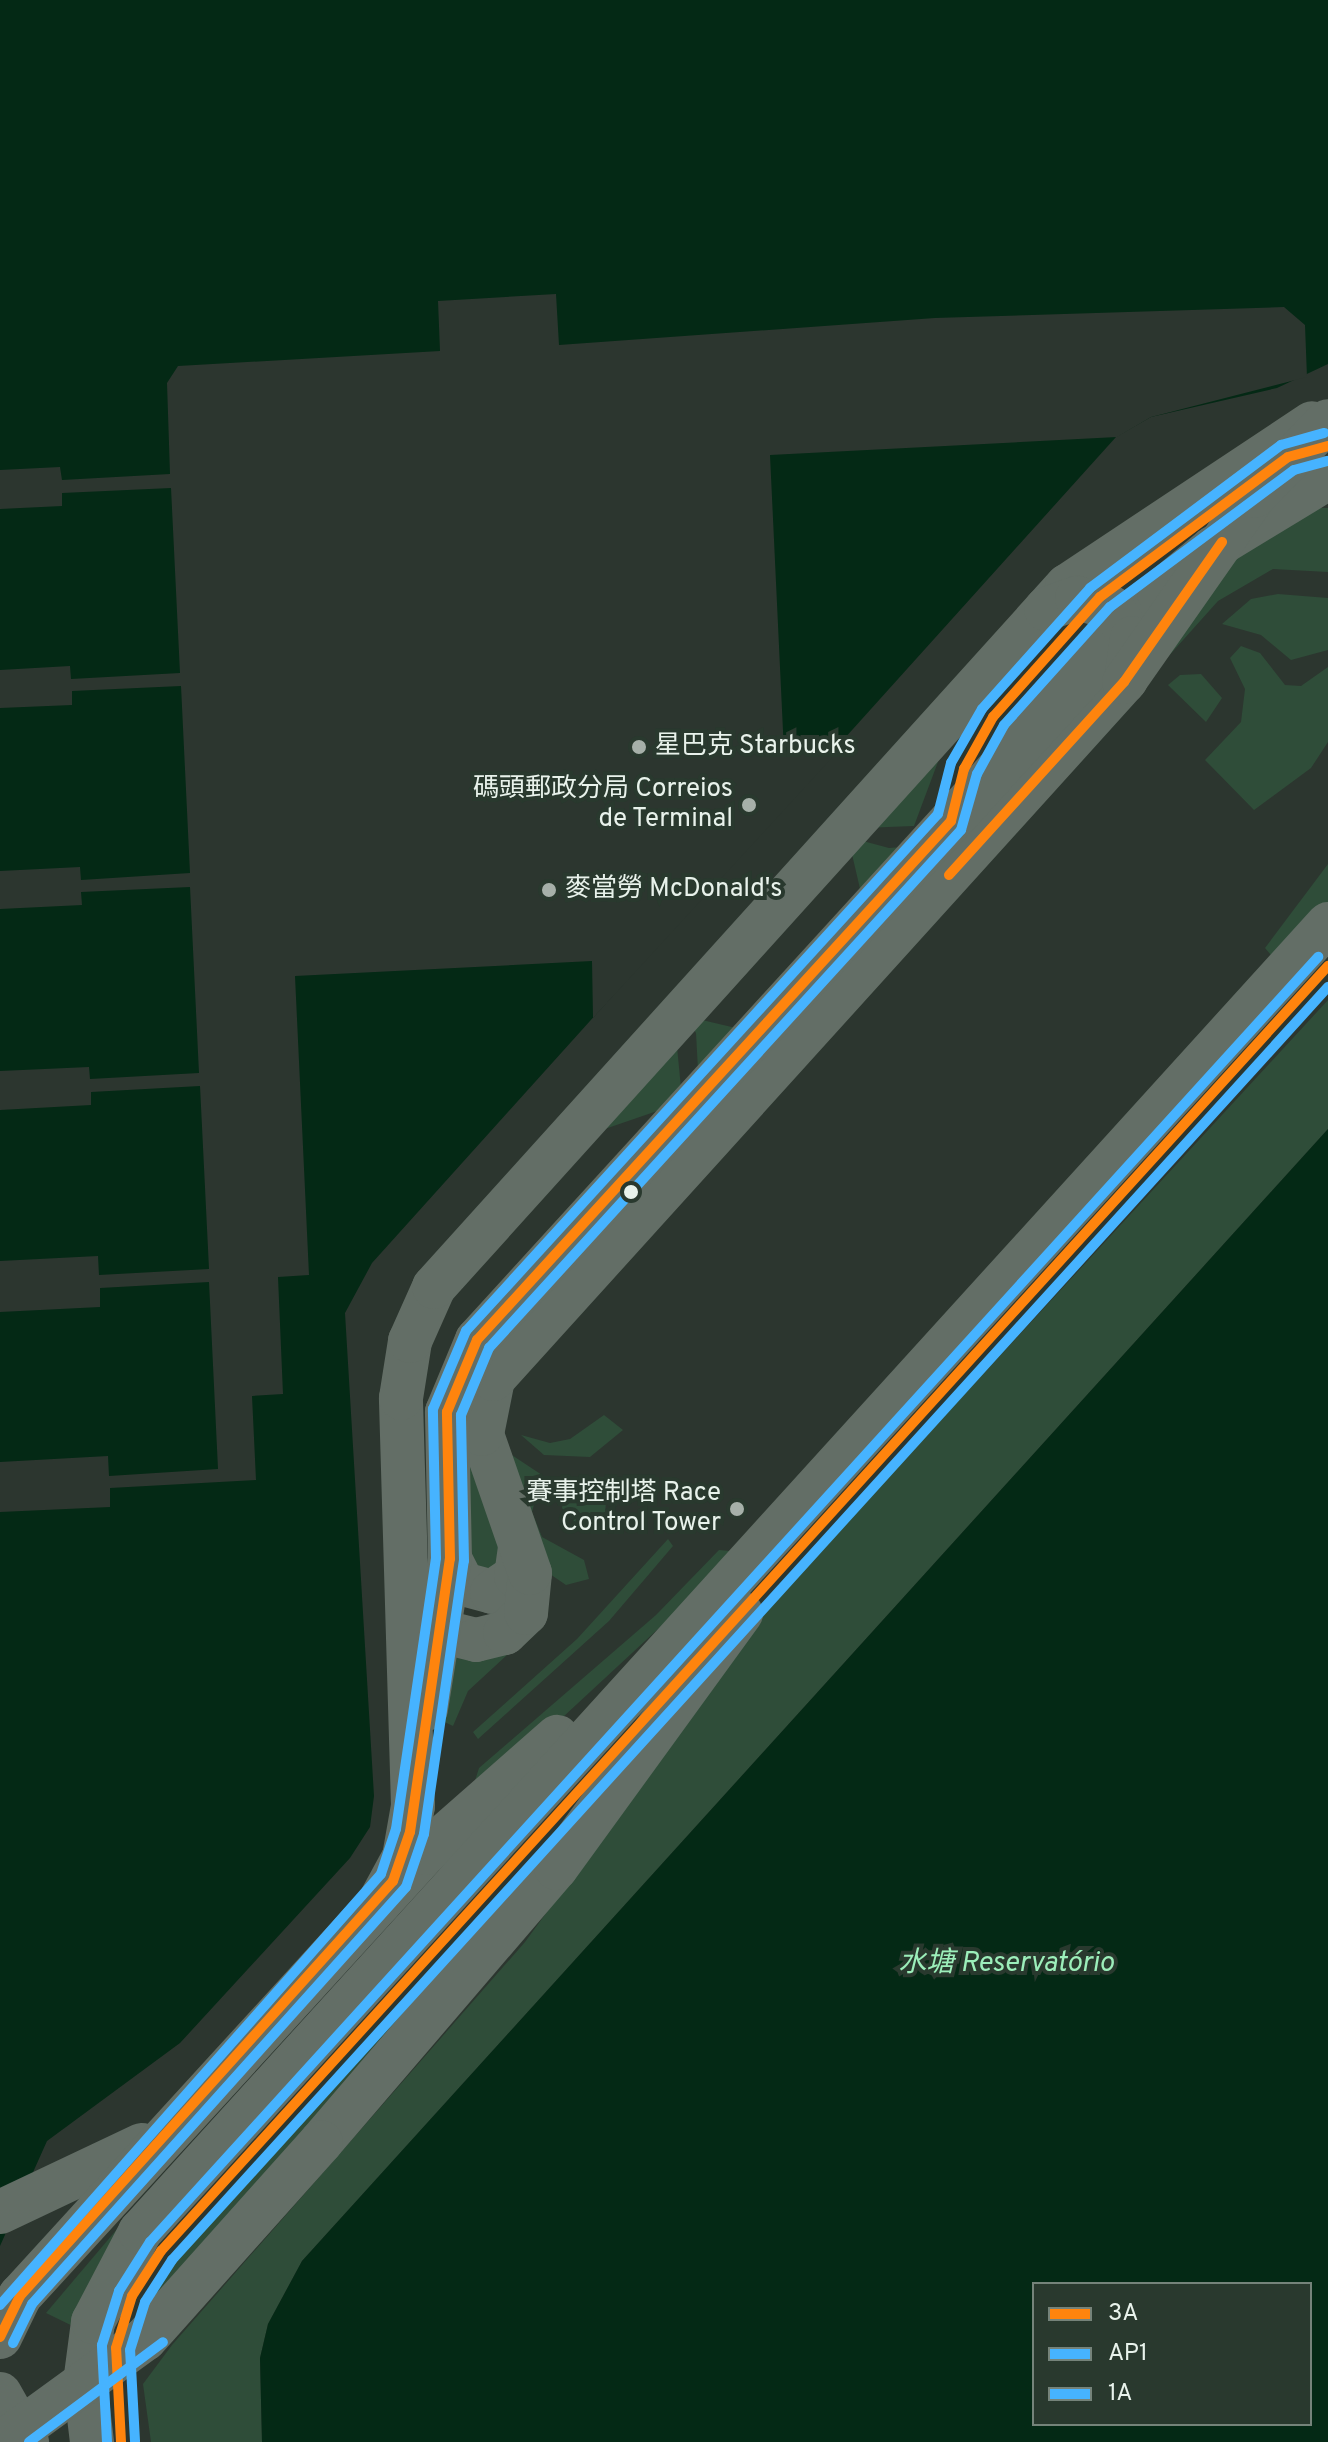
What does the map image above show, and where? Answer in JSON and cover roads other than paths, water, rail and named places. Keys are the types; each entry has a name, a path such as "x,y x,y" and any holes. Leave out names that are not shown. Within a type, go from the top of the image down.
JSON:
{"main road":[{"path":"412,1787 402,1439 410,1341 457,1255 1067,586 1328,412"},
{"path":"408,1569 440,1628 476,1640 520,1621 531,1593 520,1548 482,1434 493,1379 1124,682 1254,496 1328,421"},
{"path":"379,1903 404,1857 412,1787 450,1559 447,1412 477,1340 1159,593 1213,548 1328,478"},
{"path":"1046,609 1077,598 1112,608 1132,638 1124,682"},
{"path":"121,2442 116,2348 150,2265 1328,924"},
{"path":"92,2442 89,2342 128,2248 1328,966"},
{"path":"450,1559 463,1584 492,1592 516,1576 520,1548"},
{"path":"0,2337 20,2296 425,1853 730,1603"},
{"path":"3,2442 91,2385 154,2331 321,2142 556,1868 730,1603"},
{"path":"0,2212 104,2168 183,2117"},
{"path":"0,2394 27,2442"}],"water":[{"path":"0,0 1328,0 1328,364 1277,388 1151,417 1116,437 372,1263 345,1313 374,1796 370,1827 350,1858 180,2043 47,2141 0,2246"},
{"name":"水塘 Reservatório","path":"1328,1129 1328,2442 262,2442 260,2358 268,2324 302,2261"}],"place":[{"name":"星巴克 Starbucks","path":"639,747"},
{"name":"碼頭郵政分局 Correios de Terminal","path":"749,805"},
{"name":"麥當勞 McDonald's","path":"549,890"},
{"name":"賽事控制塔 Race Control Tower","path":"737,1509"}]}
